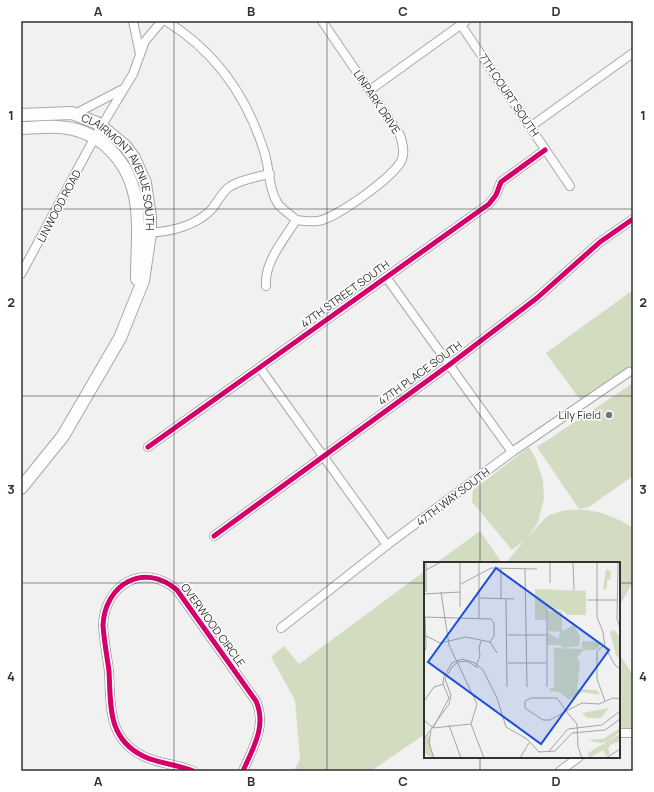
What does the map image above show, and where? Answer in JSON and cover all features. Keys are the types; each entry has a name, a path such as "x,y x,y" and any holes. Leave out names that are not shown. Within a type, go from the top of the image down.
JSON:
{"street":[{"path":"133,21 140,54"},
{"name":"LINWOOD ROAD","path":"21,274 98,132 133,74 145,41 162,21"},
{"path":"166,21 182,30 208,55 238,90 256,128 265,153 272,190 279,205 296,220 274,256 265,276 266,286"},
{"name":"LINPARK DRIVE","path":"296,220 318,221 336,215 394,173 402,159 403,146 400,134 322,21"},
{"path":"370,90 464,23"},
{"name":"7TH COURT SOUTH","path":"464,23 530,127 570,186"},
{"path":"530,127 633,53"},
{"path":"76,114 106,100 124,88"},
{"name":"CLAIRMONT AVENUE SOUTH","path":"21,115 76,114 98,132 125,146 141,171 147,196 144,233 143,282 120,338 63,436 21,488"},
{"name":"CLAIRMONT AVENUE SOUTH","path":"21,128 58,127 78,131 98,132"},
{"name":"47TH STREET SOUTH","path":"148,447 489,204 496,195 501,182 546,150"},
{"path":"144,233 179,229 197,221 212,209 230,186 251,178 270,174"},
{"name":"47TH PLACE SOUTH","path":"214,536 449,365 537,298 600,242 633,219"},
{"path":"386,277 512,452"},
{"path":"260,368 387,545"},
{"name":"47TH WAY SOUTH","path":"282,628 387,545 512,452 629,372"},
{"name":"OVERWOOD CIRCLE","path":"193,771 180,765 151,760 138,753 122,738 112,719 103,619 107,605 114,592 124,584 136,579 148,577 161,580 176,590 256,702 260,712 261,728 243,771"},
{"path":"620,733 633,733"},
{"path":"560,771 578,758"}],"green space":[{"path":"633,290 633,369 581,401 546,353"},
{"name":"Lily Field","path":"633,383 633,476 589,507 579,509 537,447"},
{"path":"529,447 536,459 543,480 544,499 538,522 530,535 550,515 561,511 571,510 593,511 604,514 624,522 633,528 633,582 620,605 620,562 509,562 508,560 524,541 512,550 472,502 473,490"},
{"path":"480,531 501,562 437,562"},
{"path":"424,572 424,735 371,771 294,771 300,759 295,700 271,657 284,646 299,664"},
{"path":"620,656 633,675 633,730 620,728"}],"cycle path":[{"path":"148,447 489,204 496,195 501,182 545,150"},
{"path":"214,536 449,365 537,298 600,242 633,219"},
{"path":"193,771 149,759 131,749 123,740 113,720 103,625 105,611 118,589 128,582 139,578 151,578 164,582 177,590 256,701 259,710 259,728 257,737 243,771"}],"place":[{"name":"Lily Field","path":"609,415"}]}
